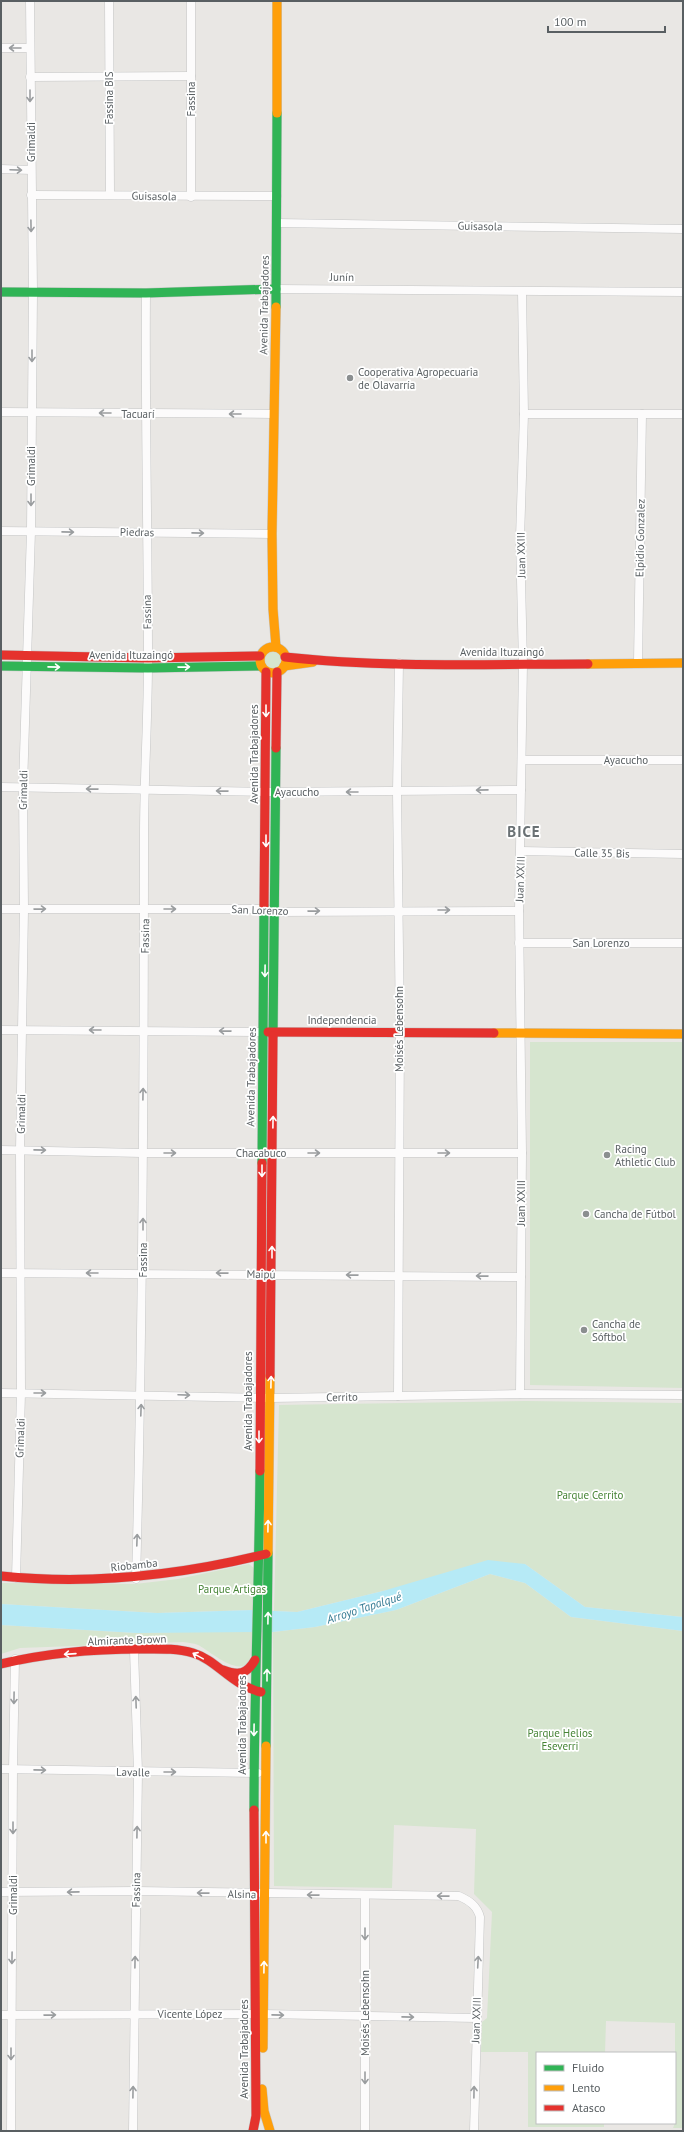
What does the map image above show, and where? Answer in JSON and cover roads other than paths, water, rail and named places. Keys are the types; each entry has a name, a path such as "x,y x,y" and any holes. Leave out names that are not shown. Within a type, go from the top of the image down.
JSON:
{"main road":[{"name":"Avenida Trabajadores","path":"272,648 268,630 272,609 277,224 277,1"},
{"name":"Junín","path":"1,292 146,293 276,289"},
{"path":"272,648 283,652 285,661 277,672 264,669 260,656 272,648"},
{"name":"Avenida Ituzaingó","path":"1,655 148,658 260,656"},
{"name":"Avenida Ituzaingó","path":"285,661 322,660 399,663 524,664 638,662 683,663"},
{"name":"Avenida Ituzaingó","path":"1,666 264,669"},
{"name":"Avenida Trabajadores","path":"253,2131 256,2116 260,1894 266,1773 269,1579 264,1555 259,1398 266,909 264,669"},
{"name":"Avenida Trabajadores","path":"260,1894 254,1773 255,1656 259,1581 264,1555 271,1398 277,672"},
{"name":"Independencia","path":"264,1032 683,1034"},
{"name":"Riobamba","path":"1,1576 16,1578 136,1579 264,1555"},
{"name":"Almirante Brown","path":"1,1664 15,1659 134,1650 185,1651 194,1653 221,1670 243,1688 267,1693"},
{"path":"221,1670 234,1674 249,1670 255,1656"},
{"name":"Avenida Trabajadores","path":"259,2014 262,2094 270,2131"},
{"path":"253,2131 263,2128 270,2131"}],"street":[{"name":"Grimaldi","path":"16,1578 21,1393 22,1273 20,1150 24,910 23,787 31,532 32,292 30,1"},
{"name":"Fassina BIS","path":"109,1 110,196"},
{"name":"Fassina","path":"191,1 191,197"},
{"path":"1,48 30,48"},
{"path":"30,77 191,76"},
{"path":"1,169 31,170"},
{"name":"Guisasola","path":"31,195 191,197 277,196"},
{"name":"Guisasola","path":"277,224 683,230"},
{"name":"Junín","path":"276,289 683,292"},
{"name":"Juan XXIII","path":"520,1394 522,1153 518,911 521,851 524,664 520,538 524,414 522,292"},
{"name":"Fassina","path":"136,1579 143,1272 142,1153 145,908 144,790 148,668 144,414 146,293"},
{"name":"Tacuarí","path":"1,412 274,414"},
{"path":"524,414 683,414"},
{"name":"Elpidio Gonzalez","path":"638,662 642,414"},
{"name":"Piedras","path":"1,531 272,534"},
{"name":"Moisés Lebensohn","path":"398,1396 400,1032 397,792 399,663"},
{"name":"Ayacucho","path":"522,760 683,760"},
{"name":"Ayacucho","path":"1,787 266,792 521,790"},
{"name":"Calle 35 Bis","path":"521,851 683,854"},
{"name":"San Lorenzo","path":"1,909 266,909 275,912 399,910 518,911"},
{"name":"San Lorenzo","path":"519,943 683,944"},
{"name":"Independencia","path":"1,1030 264,1032"},
{"name":"Chacabuco","path":"1,1150 142,1153 522,1153"},
{"name":"Maipú","path":"1,1273 143,1272 521,1277"},
{"name":"Cerrito","path":"1,1393 141,1394 259,1398 520,1394 683,1395"},
{"name":"Fassina","path":"133,2131 138,1772 134,1650"},
{"name":"Grimaldi","path":"11,2131 15,1659"},
{"name":"Lavalle","path":"1,1769 266,1773"},
{"name":"Alsina","path":"1,1892 136,1891 459,1896 470,1901 478,1909"},
{"name":"Moisés Lebensohn","path":"365,1895 365,2131"},
{"name":"Juan XXIII","path":"474,2131 480,1917 478,1909"},
{"name":"Vicente López","path":"1,2015 259,2014 476,2018"}],"water":[{"name":"Arroyo Tapalqué","path":"488,1560 525,1564 585,1607 683,1617 683,1631 571,1617 525,1583 490,1574 396,1610 315,1627 273,1632 136,1633 1,1625 1,1604 157,1613 253,1610 297,1612 383,1591"}],"place":[{"name":"Cooperativa Agropecuaria de Olavarría","path":"350,378"},
{"name":"Racing Athletic Club","path":"607,1155"},
{"name":"Cancha de Fútbol","path":"586,1214"},
{"name":"Cancha de Sóftbol","path":"584,1330"}],"district":[{"name":"BICE","path":"524,832"}],"park label":[{"name":"Parque Cerrito","path":"590,1495"},
{"name":"Parque Artigas","path":"232,1589"},
{"name":"Parque Helios Eseverri","path":"560,1739"}]}
